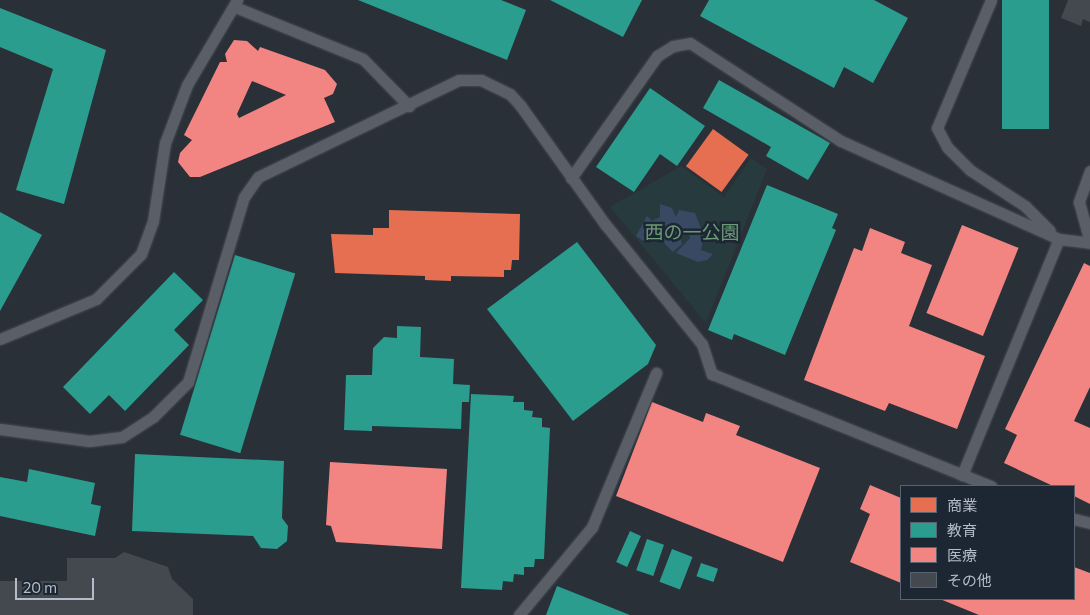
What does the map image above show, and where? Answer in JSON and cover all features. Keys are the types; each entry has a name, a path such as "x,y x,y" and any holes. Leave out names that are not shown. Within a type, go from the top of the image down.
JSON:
{"lane":[{"path":"991,0 937,128 947,146 970,170 1025,206 1059,239"},
{"path":"0,338 96,299 141,254 153,221 165,143 184,94 236,4 363,59 409,106"},
{"path":"571,178 658,56 673,46 690,43 841,141 1059,239 1090,242 1079,202 1090,171"},
{"path":"0,429 89,441 122,438 154,416 188,382 244,196 258,177 409,106 459,80 495,84 520,105 571,178 702,344 712,374 988,485"},
{"path":"962,475 1059,239"},
{"path":"519,615 592,527 656,373"},
{"path":"1075,519 1090,523"}],"green space":[{"name":"西の一公園","path":"751,158 767,169 706,323 610,207 681,166 724,197"}],"water":[{"path":"660,204 672,208 676,217 679,210 695,213 704,236 701,250 713,254 707,260 698,262 676,253 690,238 689,233 680,237 682,244 673,252 663,242 666,236 661,232 649,235 645,242 636,236 647,216 652,221 660,217"}],"building: 商業":[{"path":"713,129 749,155 722,192 686,166"},
{"path":"389,210 520,214 519,260 512,260 511,270 504,270 504,277 451,276 451,281 425,280 425,276 335,273 331,234 373,235 373,228 389,228"}],"building: 教育":[{"path":"358,0 501,0 526,10 507,60"},
{"path":"550,0 642,0 623,37"},
{"path":"709,0 874,0 908,18 873,83 844,67 834,88 700,16"},
{"path":"1002,0 1049,0 1049,129 1002,129"},
{"path":"0,8 106,50 64,204 16,190 53,69 0,47"},
{"path":"719,80 830,143 808,180 766,156 771,147 703,108"},
{"path":"650,88 705,126 677,166 660,154 634,192 596,167"},
{"path":"767,185 838,214 832,228 836,230 785,355 734,334 732,340 708,330"},
{"path":"0,212 42,235 0,311"},
{"path":"577,242 656,345 648,364 573,421 487,309"},
{"path":"235,255 295,273 240,453 180,435"},
{"path":"174,272 203,300 174,330 189,345 125,411 109,395 90,414 63,387"},
{"path":"397,326 421,327 420,357 454,359 453,384 470,385 469,402 462,402 461,429 372,426 372,431 344,430 346,375 372,375 373,348 384,337 397,338"},
{"path":"471,394 514,396 513,402 524,402 524,410 533,411 532,417 542,418 542,427 550,428 544,559 535,559 534,567 524,567 524,575 514,574 513,582 503,581 502,590 461,588"},
{"path":"135,454 284,461 282,518 288,526 287,541 277,549 261,548 253,536 132,531"},
{"path":"29,469 95,483 91,504 101,506 95,536 0,516 0,477 27,482"},
{"path":"630,531 641,536 627,567 616,562"},
{"path":"647,539 664,545 653,576 636,570"},
{"path":"672,549 693,557 680,590 659,582"},
{"path":"701,563 718,569 713,582 696,576"},
{"path":"557,586 630,615 546,615"}],"building: 医療":[{"path":"234,40 247,41 258,51 260,47 325,70 337,84 333,94 324,98 335,122 200,177 190,177 178,162 180,153 192,140 184,135 220,62 227,62 225,54","holes":["252,81 286,95 239,118 237,114"]},
{"path":"962,225 1019,248 983,336 926,313"},
{"path":"870,228 905,242 901,253 932,265 909,326 985,356 957,429 889,403 885,411 804,380 854,248 862,251"},
{"path":"1084,263 1090,266 1090,387 1074,421 1090,428 1090,504 1075,496 1075,485 1051,485 1004,463 1017,435 1005,429"},
{"path":"652,402 703,422 706,413 740,426 736,435 820,468 783,562 616,496"},
{"path":"330,462 447,469 442,549 336,542 331,526 326,525"},
{"path":"870,485 900,498 900,583 850,562 870,514 860,509"},
{"path":"1075,567 1090,573 1090,615 979,615 942,600 1075,600"}],"building: その他":[{"path":"1068,0 1090,0 1090,22 1083,19 1081,26 1061,18"},
{"path":"124,552 168,567 172,579 193,599 193,615 0,615 0,581 67,581 67,558 115,558"}]}
